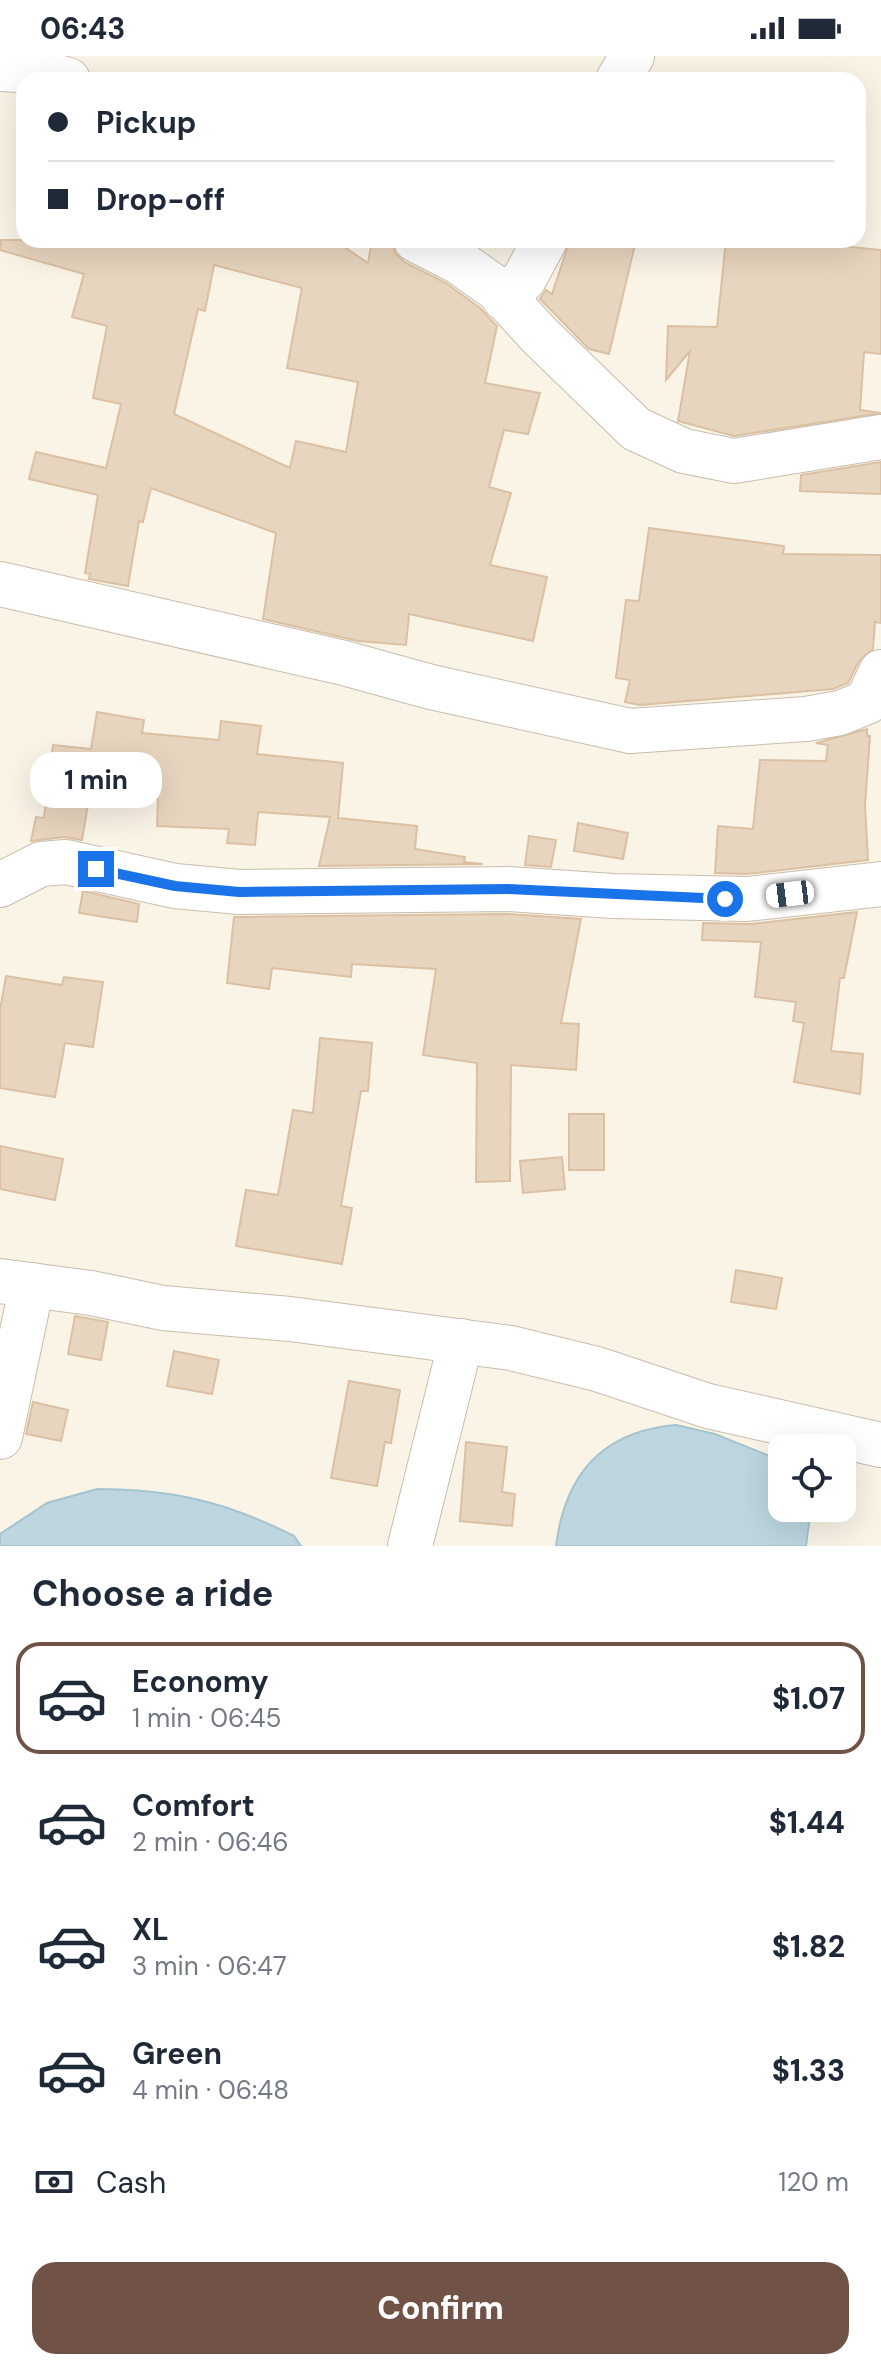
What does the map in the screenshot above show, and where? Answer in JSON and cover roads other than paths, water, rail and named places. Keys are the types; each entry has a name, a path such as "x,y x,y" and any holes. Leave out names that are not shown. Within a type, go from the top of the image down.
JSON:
{"street":[{"path":"0,69 40,72"},
{"path":"432,248 459,262 504,298 636,429 684,451 734,461 881,437"},
{"path":"504,298 524,279 541,248"},
{"path":"0,584 630,731 699,729 840,713 867,702 881,676"},
{"path":"0,885 41,864 66,862 175,886 239,892 508,889 613,896 747,899 881,884"},
{"path":"0,1437 16,1283 163,1308 290,1319 511,1348 597,1369 708,1406 881,1445"},
{"path":"410,1546 461,1341"}],"water":[{"path":"676,1425 715,1434 768,1455 768,1522 809,1522 806,1546 556,1546 568,1498 592,1461 608,1447 650,1429"},
{"path":"97,1489 175,1495 222,1506 294,1536 301,1546 0,1546 0,1534 47,1503"}]}
